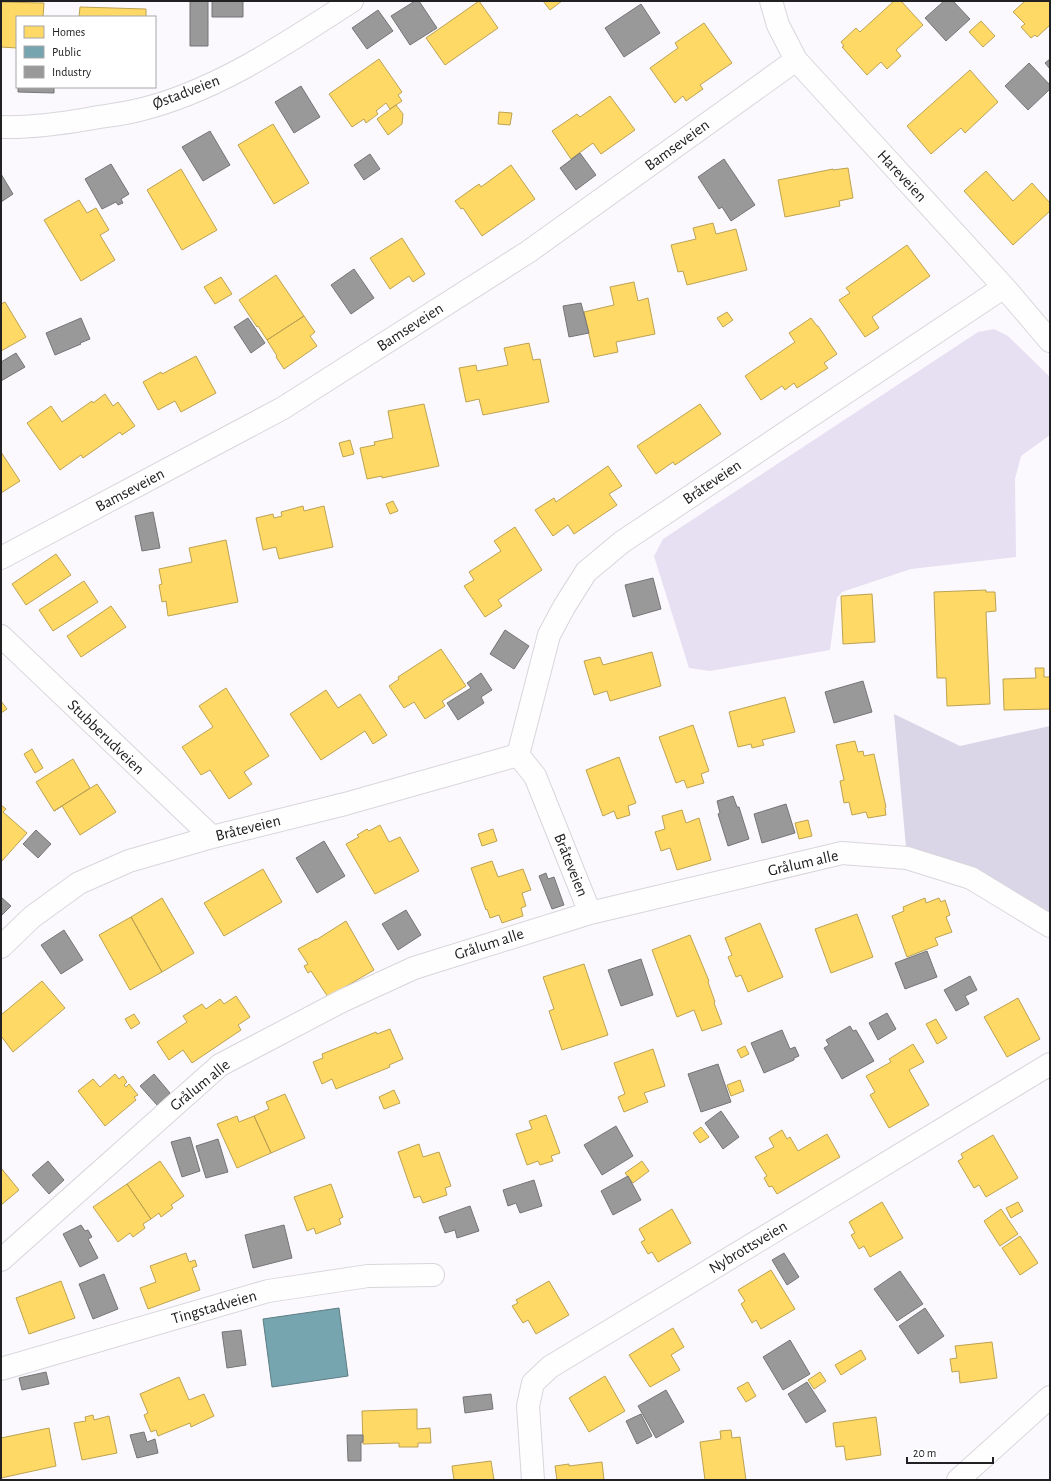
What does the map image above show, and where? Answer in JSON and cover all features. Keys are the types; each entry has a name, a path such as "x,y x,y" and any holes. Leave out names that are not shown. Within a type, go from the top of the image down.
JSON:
{"street":[{"name":"Østadveien","path":"1,127 21,128 46,126 139,110 182,96 232,74 296,37 352,1"},
{"name":"Hareveien","path":"771,1 778,24 796,60 1004,287 1050,341"},
{"name":"Bamseveien","path":"1,558 283,408 528,252 796,60"},
{"name":"Bråteveien","path":"518,755 549,635 564,607 586,572 622,542 1004,287"},
{"name":"Stubberudveien","path":"1,636 212,837"},
{"name":"Bråteveien","path":"1,948 32,917 79,883 129,861 212,837 345,804 518,755"},
{"name":"Bråteveien","path":"518,755 534,776 590,913"},
{"name":"Grålum alle","path":"1,1260 220,1065 342,1001 414,968 590,913 842,853 907,858 971,878 1050,926"},
{"name":"Nybrottsveien","path":"533,1480 528,1406 533,1383 550,1367 1050,1064"},
{"name":"Tingstadveien","path":"1,1369 268,1291 368,1276 433,1275"},
{"path":"958,1480 1050,1397"}],"shaded area":[{"path":"994,329 1008,336 1050,377 1050,435 1021,456 1015,479 1016,557 911,569 842,592 837,598 830,650 710,671 689,668 654,556 663,539 978,332"},
{"path":"894,714 960,746 1050,726 1050,926 907,858"}],"building: Homes":[{"path":"479,1 498,28 445,65 426,38"},
{"path":"543,1 562,1 550,10"},
{"path":"894,1 901,1 923,25 896,50 901,56 887,69 881,62 867,75 842,47 844,46 841,42 856,28 860,32"},
{"path":"1025,1 1050,1 1050,25 1037,37 1035,35 1031,38 1021,27 1025,24 1013,12"},
{"path":"1,2 44,3 43,16 16,16 16,48 1,47"},
{"path":"80,7 146,9 146,16 79,16"},
{"path":"981,21 995,36 983,47 969,32"},
{"path":"704,23 732,63 700,85 703,89 686,101 683,96 675,103 650,68 678,48 675,43"},
{"path":"379,59 402,92 398,95 402,101 390,109 386,103 376,111 378,114 366,123 364,119 352,127 329,94"},
{"path":"970,70 998,102 965,133 961,128 931,154 907,126"},
{"path":"610,96 635,130 601,154 593,143 571,159 552,131 577,114 580,117"},
{"path":"396,105 403,114 402,124 388,135 377,119"},
{"path":"499,112 512,113 510,125 498,124"},
{"path":"273,124 309,183 274,204 238,145"},
{"path":"511,165 535,199 482,236 463,208 461,209 455,201 479,184 481,187"},
{"path":"848,168 853,198 839,201 840,206 785,217 778,180 833,169"},
{"path":"181,169 217,230 182,250 147,190"},
{"path":"986,171 1013,201 1032,183 1050,203 1050,211 1013,245 964,191"},
{"path":"79,200 87,213 96,208 109,230 100,235 115,260 81,281 44,220"},
{"path":"713,223 716,234 736,229 747,270 687,285 683,271 678,272 671,245 696,239 693,228"},
{"path":"402,238 425,274 413,282 409,276 390,289 370,258"},
{"path":"907,245 930,276 872,317 879,328 865,337 839,300 850,293 846,288"},
{"path":"276,275 304,316 267,340 239,300"},
{"path":"221,277 232,294 215,304 204,287"},
{"path":"634,282 638,301 648,298 655,334 616,342 618,352 594,357 584,312 614,305 610,287"},
{"path":"5,302 26,337 1,351 1,304"},
{"path":"727,312 733,320 723,327 717,318"},
{"path":"304,316 315,332 310,336 317,346 284,369 267,340"},
{"path":"811,318 837,354 824,363 828,368 797,388 794,383 785,390 782,386 761,400 745,376 795,342 789,333"},
{"path":"529,343 533,360 540,359 549,402 483,415 479,399 466,402 459,368 476,365 477,371 508,365 504,348"},
{"path":"196,356 216,393 181,412 175,401 158,410 143,382"},
{"path":"105,394 113,406 118,402 135,426 122,435 120,432 83,458 81,455 60,470 27,423 51,406 62,422 92,401 93,403"},
{"path":"424,404 439,466 382,478 382,476 367,479 360,448 375,445 374,442 393,438 388,411"},
{"path":"700,404 721,434 675,465 673,462 656,474 637,446"},
{"path":"350,440 354,454 343,457 339,443"},
{"path":"1,452 20,481 1,493"},
{"path":"608,466 622,486 609,494 617,505 574,534 568,525 553,536 535,510 554,498 556,502"},
{"path":"393,501 398,511 390,514 386,504"},
{"path":"303,506 304,511 324,506 333,547 279,559 276,547 263,550 256,518 273,514 274,518 282,516 281,512"},
{"path":"515,527 542,570 498,600 502,606 485,617 464,586 474,580 469,572 501,551 494,541"},
{"path":"226,540 238,602 168,616 166,601 162,602 159,585 162,584 159,569 192,562 189,548"},
{"path":"56,554 71,575 26,605 12,584"},
{"path":"84,581 98,602 53,631 39,610"},
{"path":"986,590 986,592 995,592 996,611 986,612 990,704 947,706 946,678 937,678 934,592"},
{"path":"872,594 875,642 843,644 841,596"},
{"path":"111,606 126,627 81,657 67,636"},
{"path":"441,649 466,686 442,701 445,706 425,719 414,702 404,708 389,686 399,679 398,677"},
{"path":"652,652 661,686 610,701 607,691 594,695 584,661 600,657 603,665"},
{"path":"1035,668 1044,668 1044,677 1050,677 1050,709 1004,710 1003,679 1036,678"},
{"path":"226,688 269,756 244,772 252,784 229,799 210,770 201,775 182,747 213,727 199,706"},
{"path":"326,690 338,708 360,694 387,735 373,744 365,731 321,760 290,714"},
{"path":"785,697 795,732 762,740 764,745 752,748 751,744 738,747 729,712"},
{"path":"1,701 7,709 1,713"},
{"path":"693,725 709,771 701,774 704,783 687,788 684,780 676,783 659,737"},
{"path":"855,741 858,752 863,751 864,756 874,754 886,807 886,815 868,818 866,812 852,815 849,802 844,803 840,781 844,780 836,745"},
{"path":"32,749 43,768 35,773 24,754"},
{"path":"619,757 636,803 628,806 630,815 617,819 614,811 603,816 586,770"},
{"path":"73,759 90,788 54,811 36,782"},
{"path":"97,784 116,812 80,835 62,806 54,811"},
{"path":"1,805 6,809 3,812 27,833 1,862"},
{"path":"682,810 686,823 699,818 711,860 677,870 670,848 661,851 655,832 665,829 662,816"},
{"path":"808,820 812,836 799,839 795,823"},
{"path":"380,825 389,842 400,837 419,871 375,894 346,844 359,837 357,835 367,829 369,831"},
{"path":"493,829 497,841 482,846 478,834"},
{"path":"492,861 498,877 523,869 531,890 522,893 526,906 521,908 523,916 502,923 499,915 490,918 471,868"},
{"path":"263,869 282,902 224,936 204,903"},
{"path":"162,898 194,953 162,972 131,917"},
{"path":"925,898 926,903 939,898 941,902 945,900 950,915 946,917 952,932 935,938 938,945 907,957 892,916 904,911 903,907"},
{"path":"857,914 873,957 831,973 815,929"},
{"path":"131,917 162,972 130,990 99,935"},
{"path":"346,921 374,970 328,997 311,971 308,973 304,966 308,964 298,949 316,940"},
{"path":"760,923 783,977 748,992 741,975 736,977 728,957 732,955 725,938"},
{"path":"690,935 709,981 714,1003 722,1024 702,1031 694,1010 677,1017 652,950"},
{"path":"584,964 608,1035 562,1050 549,1011 554,1009 543,977"},
{"path":"42,981 65,1008 13,1052 1,1036 1,1015"},
{"path":"236,996 250,1017 238,1025 241,1030 192,1063 183,1050 169,1060 157,1042 187,1022 183,1016 202,1004 206,1009 220,999 224,1004"},
{"path":"1018,998 1040,1039 1007,1057 984,1017"},
{"path":"134,1014 140,1023 131,1029 125,1019"},
{"path":"936,1019 947,1038 937,1044 926,1024"},
{"path":"390,1029 403,1059 389,1065 390,1067 336,1089 332,1079 322,1084 313,1062 323,1058 322,1054 376,1032 377,1034"},
{"path":"913,1044 924,1062 909,1070 929,1105 889,1128 870,1095 875,1092 866,1076 891,1062 889,1059"},
{"path":"745,1046 749,1054 741,1058 737,1050"},
{"path":"653,1049 665,1086 644,1093 648,1102 624,1112 618,1097 625,1094 614,1063"},
{"path":"115,1074 119,1079 123,1076 127,1082 124,1085 126,1087 129,1084 138,1095 134,1097 136,1100 105,1126 78,1091 93,1079 100,1087"},
{"path":"740,1080 744,1091 731,1096 727,1085"},
{"path":"394,1090 400,1103 384,1109 379,1097"},
{"path":"285,1094 305,1138 271,1153 254,1116 269,1109 266,1102"},
{"path":"546,1115 560,1153 551,1156 553,1161 540,1165 538,1161 527,1165 516,1134 532,1129 529,1121"},
{"path":"237,1116 239,1122 254,1116 271,1153 237,1168 217,1124"},
{"path":"701,1127 709,1137 700,1143 693,1133"},
{"path":"782,1130 787,1139 790,1137 798,1151 827,1134 840,1157 777,1194 772,1186 769,1187 764,1178 767,1176 755,1157 774,1147 769,1138"},
{"path":"993,1135 1018,1178 986,1197 979,1185 974,1188 958,1161 963,1158 961,1154"},
{"path":"419,1144 423,1157 439,1152 451,1186 445,1188 447,1195 423,1203 420,1196 414,1198 398,1152"},
{"path":"160,1161 184,1196 171,1205 173,1208 161,1217 159,1213 151,1219 127,1184"},
{"path":"642,1161 649,1171 633,1183 625,1173"},
{"path":"1,1168 19,1190 1,1205"},
{"path":"127,1184 151,1219 143,1224 145,1228 133,1237 130,1233 118,1242 93,1207"},
{"path":"331,1184 343,1217 339,1219 341,1224 316,1234 314,1228 307,1231 294,1197"},
{"path":"882,1202 903,1238 870,1257 864,1246 859,1249 851,1235 855,1233 849,1222"},
{"path":"1018,1202 1023,1211 1011,1218 1006,1208"},
{"path":"672,1209 691,1243 658,1262 652,1252 648,1254 641,1242 645,1240 639,1229"},
{"path":"1001,1209 1018,1234 1000,1246 984,1221"},
{"path":"1020,1236 1038,1263 1020,1275 1002,1248"},
{"path":"186,1253 189,1262 195,1260 197,1266 192,1268 200,1290 148,1309 140,1288 156,1282 150,1266"},
{"path":"771,1270 795,1309 761,1329 756,1320 752,1323 741,1304 745,1301 738,1290"},
{"path":"61,1281 75,1318 29,1334 16,1298"},
{"path":"549,1281 569,1315 536,1334 528,1320 523,1323 512,1306 518,1303 516,1300"},
{"path":"673,1328 684,1347 671,1355 680,1370 650,1387 629,1355"},
{"path":"992,1342 997,1378 960,1383 959,1371 952,1372 950,1359 957,1358 955,1346"},
{"path":"861,1350 866,1359 841,1375 835,1365"},
{"path":"820,1372 826,1381 814,1389 808,1380"},
{"path":"605,1376 625,1411 589,1432 569,1398"},
{"path":"179,1377 189,1400 204,1394 214,1416 191,1427 190,1423 158,1436 156,1430 151,1432 144,1415 148,1413 140,1394"},
{"path":"748,1382 756,1396 746,1402 737,1388"},
{"path":"417,1409 417,1429 430,1428 431,1443 418,1443 418,1447 399,1447 399,1443 363,1444 362,1411"},
{"path":"93,1415 94,1420 109,1416 117,1453 82,1460 74,1423 86,1421 85,1417"},
{"path":"876,1417 881,1455 846,1460 844,1446 836,1447 833,1423"},
{"path":"49,1428 56,1466 1,1478 1,1438"},
{"path":"731,1430 732,1438 740,1437 746,1480 705,1480 700,1442 721,1439 720,1431"},
{"path":"491,1461 494,1480 454,1480 452,1466"},
{"path":"602,1462 604,1480 557,1480 555,1466"}],"building: Public":[{"path":"339,1308 348,1376 272,1387 263,1319"}],"building: Industry":[{"path":"190,1 208,1 208,46 190,46"},
{"path":"212,1 243,1 243,17 212,17"},
{"path":"415,1 419,1 437,28 410,45 391,16"},
{"path":"944,1 953,1 970,19 946,41 925,18"},
{"path":"641,4 660,33 624,57 605,28"},
{"path":"378,10 393,31 367,49 352,28"},
{"path":"1050,59 1050,69 1045,63"},
{"path":"1029,63 1050,85 1050,89 1028,110 1005,86"},
{"path":"301,86 320,117 294,133 275,102"},
{"path":"18,88 54,88 54,93 18,92"},
{"path":"210,131 230,165 203,181 182,147"},
{"path":"580,153 596,175 576,190 560,168"},
{"path":"370,154 380,169 364,180 354,165"},
{"path":"724,159 755,205 731,221 722,207 719,209 698,177"},
{"path":"111,164 129,194 121,199 123,203 118,205 116,202 102,209 85,179"},
{"path":"1,174 13,194 1,202"},
{"path":"354,269 374,298 351,314 331,285"},
{"path":"581,303 589,333 569,337 563,306"},
{"path":"81,318 90,339 55,355 46,333"},
{"path":"248,318 265,343 251,353 234,327"},
{"path":"16,353 25,367 1,381 1,362"},
{"path":"153,512 160,548 142,551 135,516"},
{"path":"653,578 661,609 633,617 625,585"},
{"path":"505,630 529,646 514,669 490,654"},
{"path":"481,673 492,690 481,697 484,703 458,720 447,703 471,688 467,683"},
{"path":"863,681 872,712 834,723 825,692"},
{"path":"733,796 737,807 739,807 749,839 728,846 718,814 720,813 717,801"},
{"path":"786,804 795,833 762,843 754,814"},
{"path":"36,830 51,844 38,858 23,844"},
{"path":"324,841 345,876 317,893 296,858"},
{"path":"546,873 548,879 554,877 564,905 552,909 539,876"},
{"path":"1,897 11,906 1,916"},
{"path":"406,910 421,935 398,950 382,924"},
{"path":"64,930 83,960 61,974 41,945"},
{"path":"927,951 937,977 905,989 895,963"},
{"path":"641,959 653,995 621,1006 608,970"},
{"path":"970,976 977,990 965,996 969,1004 956,1011 944,990"},
{"path":"887,1013 896,1029 878,1040 869,1023"},
{"path":"850,1026 853,1031 856,1030 874,1061 842,1079 824,1048 829,1045 826,1040"},
{"path":"782,1030 790,1049 795,1047 799,1056 794,1058 794,1060 764,1073 751,1043"},
{"path":"718,1064 731,1102 701,1112 688,1074"},
{"path":"154,1074 170,1093 157,1105 140,1086"},
{"path":"721,1111 739,1137 723,1149 705,1123"},
{"path":"616,1126 633,1156 602,1175 584,1145"},
{"path":"190,1137 200,1171 182,1177 171,1142"},
{"path":"218,1139 228,1172 206,1178 196,1146"},
{"path":"48,1161 64,1180 49,1194 32,1175"},
{"path":"628,1176 641,1200 613,1215 601,1191"},
{"path":"534,1180 542,1206 520,1213 516,1203 508,1206 503,1190"},
{"path":"470,1206 479,1231 457,1238 455,1230 445,1233 439,1217"},
{"path":"81,1225 85,1231 88,1230 92,1237 88,1239 98,1258 80,1267 63,1234"},
{"path":"284,1225 292,1258 253,1268 245,1235"},
{"path":"784,1253 799,1277 787,1285 772,1260"},
{"path":"900,1271 923,1304 897,1321 874,1289"},
{"path":"104,1274 118,1309 93,1319 79,1284"},
{"path":"925,1308 944,1336 918,1354 899,1326"},
{"path":"241,1330 246,1365 227,1368 222,1332"},
{"path":"790,1340 810,1374 783,1390 763,1357"},
{"path":"46,1372 49,1384 22,1390 19,1378"},
{"path":"807,1382 826,1411 806,1423 788,1394"},
{"path":"666,1390 684,1422 656,1438 638,1406"},
{"path":"491,1394 493,1409 465,1413 463,1397"},
{"path":"641,1414 652,1436 637,1444 626,1421"},
{"path":"144,1432 147,1442 155,1439 158,1453 137,1458 130,1435"},
{"path":"347,1435 363,1435 363,1442 361,1442 361,1461 348,1461"}]}
